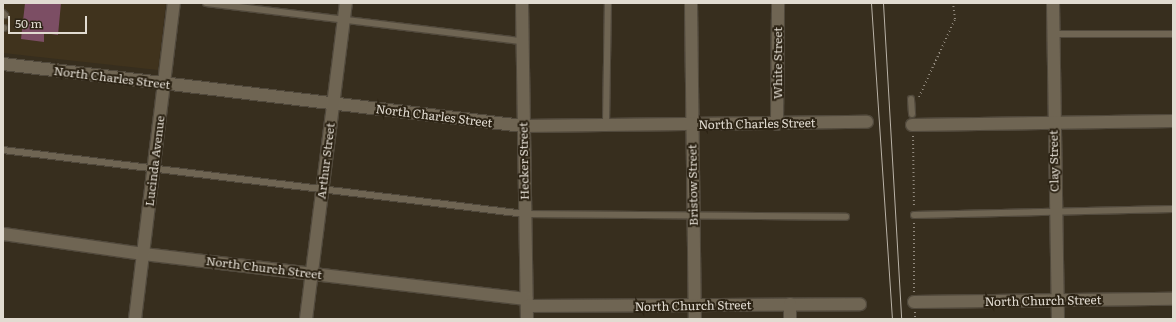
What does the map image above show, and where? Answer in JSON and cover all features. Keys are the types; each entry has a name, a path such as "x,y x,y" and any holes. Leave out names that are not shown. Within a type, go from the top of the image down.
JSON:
{"street":[{"name":"Lucinda Avenue","path":"135,319 174,3"},
{"name":"Arthur Street","path":"306,319 346,3"},
{"name":"Hecker Street","path":"522,3 524,214 527,319"},
{"name":"Bristow Street","path":"691,3 695,319"},
{"name":"White Street","path":"777,124 778,3"},
{"name":"Clay Street","path":"1053,3 1058,319"},
{"name":"North Charles Street","path":"3,64 164,85 523,126 867,122"},
{"path":"912,119 1054,122 1173,121"},
{"name":"North Church Street","path":"3,234 143,254 312,273 526,303 695,306 860,304"},
{"name":"North Church Street","path":"914,302 1173,299"},
{"path":"790,304 790,319"}],"lane":[{"path":"206,3 522,42"},
{"path":"606,125 608,3"},
{"path":"1053,34 1173,34"},
{"path":"911,99 912,119"},
{"path":"3,150 524,214 694,214 846,217"},
{"path":"914,215 1173,209"}],"path":[{"path":"912,119 955,19 953,3"}],"shaded area":[{"path":"3,3 166,3 158,70 3,53"}],"building":[{"path":"25,3 61,3 58,35 44,33 44,42 21,39"}],"tram line":[{"path":"871,3 892,319"},
{"path":"883,3 901,319"}]}
